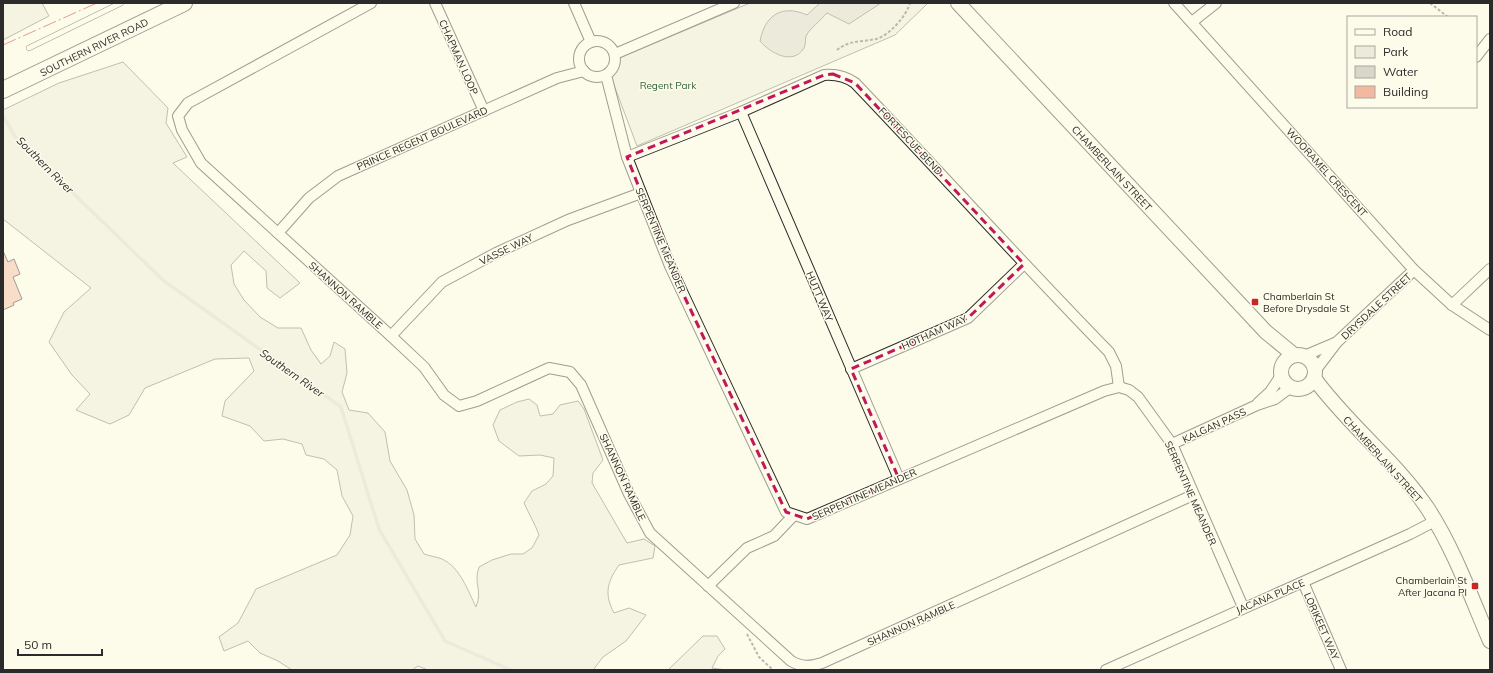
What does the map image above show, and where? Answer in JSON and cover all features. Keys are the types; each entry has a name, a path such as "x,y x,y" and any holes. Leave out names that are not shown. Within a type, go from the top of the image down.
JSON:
{"main road":[{"name":"SOUTHERN RIVER ROAD","path":"8,88 184,3"},
{"name":"CHAMBERLAIN STREET","path":"958,3 1266,332 1291,362"},
{"name":"CHAMBERLAIN STREET","path":"1291,362 1312,362 1315,375 1338,408 1403,477 1427,508 1447,545 1490,641"},
{"name":"CHAMBERLAIN STREET","path":"1291,362 1287,384 1297,387 1338,408"},
{"path":"1297,387 1311,383 1315,375"}],"street":[{"name":"SHANNON RAMBLE","path":"371,3 188,103 178,116 182,130 201,163 424,367 444,395 459,406 477,401 549,368 570,372 580,385 629,494 650,533 791,661 800,666 816,665 1193,495"},
{"name":"CHAPMAN LOOP","path":"435,3 484,111"},
{"path":"574,3 591,42"},
{"path":"615,54 734,3"},
{"name":"WOORAMEL CRESCENT","path":"1174,3 1414,270 1452,305 1490,330"},
{"path":"1192,22 1216,3"},
{"path":"1477,56 1490,39"},
{"path":"591,42 605,43 612,48 615,54 614,67 606,75 593,77 584,71 580,64 579,58 583,48 591,42"},
{"name":"PRINCE REGENT BOULEVARD","path":"278,233 309,198 338,176 558,78 584,71"},
{"name":"FORTESCUE BEND","path":"627,157 741,112 824,75 833,74 849,78 926,157 1024,264 1109,352 1116,366 1119,388"},
{"name":"SERPENTINE MEANDER","path":"606,75 627,157 670,266 786,512 807,519 1104,391 1119,388 1129,390 1138,397 1172,444 1243,607"},
{"name":"HUTT WAY","path":"741,112 899,479"},
{"name":"VASSE WAY","path":"391,336 442,282 496,253 568,220 641,193"},
{"name":"HOTHAM WAY","path":"851,369 968,318 1024,264"},
{"path":"1452,305 1490,269"},
{"name":"DRYSDALE STREET","path":"1315,375 1337,342 1414,270"},
{"name":"DRYSDALE STREET","path":"1291,362 1337,342"},
{"name":"KALGAN PASS","path":"1257,405 1270,392 1291,362"},
{"name":"KALGAN PASS","path":"1172,444 1257,405 1275,399 1297,387"},
{"path":"708,586 747,548 774,536 794,515"},
{"name":"JACANA PLACE","path":"1106,670 1243,607 1303,582 1434,521"},
{"name":"LORIKEET WAY","path":"1303,582 1341,670"}],"lane":[{"path":"29,48 121,3"}],"path":[{"path":"837,50 843,44 878,39 899,23 910,3"},
{"path":"1430,3 1447,16"},
{"path":"752,627 747,637 759,657 773,670"}],"highlighted area":[{"path":"833,74 855,83 1024,264 968,318 851,369 899,479 807,519 786,512 670,266 627,157 824,75"}],"green space":[{"path":"3,3 42,3 49,16 3,40"},
{"name":"Regent Park","path":"750,3 928,3 895,35 637,146 611,77 613,66 619,58"},
{"path":"123,62 168,108 166,123 187,157 173,163 300,283 280,298 267,288 266,271 244,251 231,265 234,284 244,300 260,317 278,328 301,328 311,350 321,364 330,356 334,342 345,349 347,373 342,392 349,410 368,413 385,432 390,461 407,490 414,515 415,539 424,554 442,559 459,573 476,607 479,596 477,573 479,567 492,560 511,554 523,554 532,548 539,535 524,503 532,491 546,484 553,476 554,458 540,455 519,456 499,441 493,425 500,410 517,402 529,399 537,405 540,416 553,414 560,405 578,401 584,409 603,460 593,473 592,483 627,543 644,539 655,546 653,558 619,565 612,577 608,588 608,594 614,613 629,608 646,615 626,641 603,657 593,670 428,670 418,666 412,670 292,670 278,661 260,653 248,641 224,651 219,637 238,623 256,589 337,555 350,535 353,516 342,496 337,470 324,459 306,455 302,444 283,439 264,441 250,426 222,416 225,401 254,371 249,358 215,359 145,388 129,415 110,424 76,410 90,394 72,375 49,342 64,312 91,288 3,219 3,110 59,83"},
{"path":"703,636 717,636 725,649 718,656 712,668 726,670 668,670"}],"water":[{"path":"820,3 881,3 849,24 827,13 806,36 804,48 794,56 788,57 775,53 760,41 766,24 770,18 776,14 790,11 807,15"}],"building":[{"path":"3,251 8,262 14,259 20,274 13,277 22,299 3,310"}],"waterway":[{"name":"Southern River","path":"3,116 16,138 164,281 341,407 379,529 445,641 511,670"}],"power":[{"path":"3,45 97,3"}],"place":[{"name":"Chamberlain St Before Drysdale St","path":"1255,302"},
{"name":"Chamberlain St After Jacana Pl","path":"1475,586"}]}
